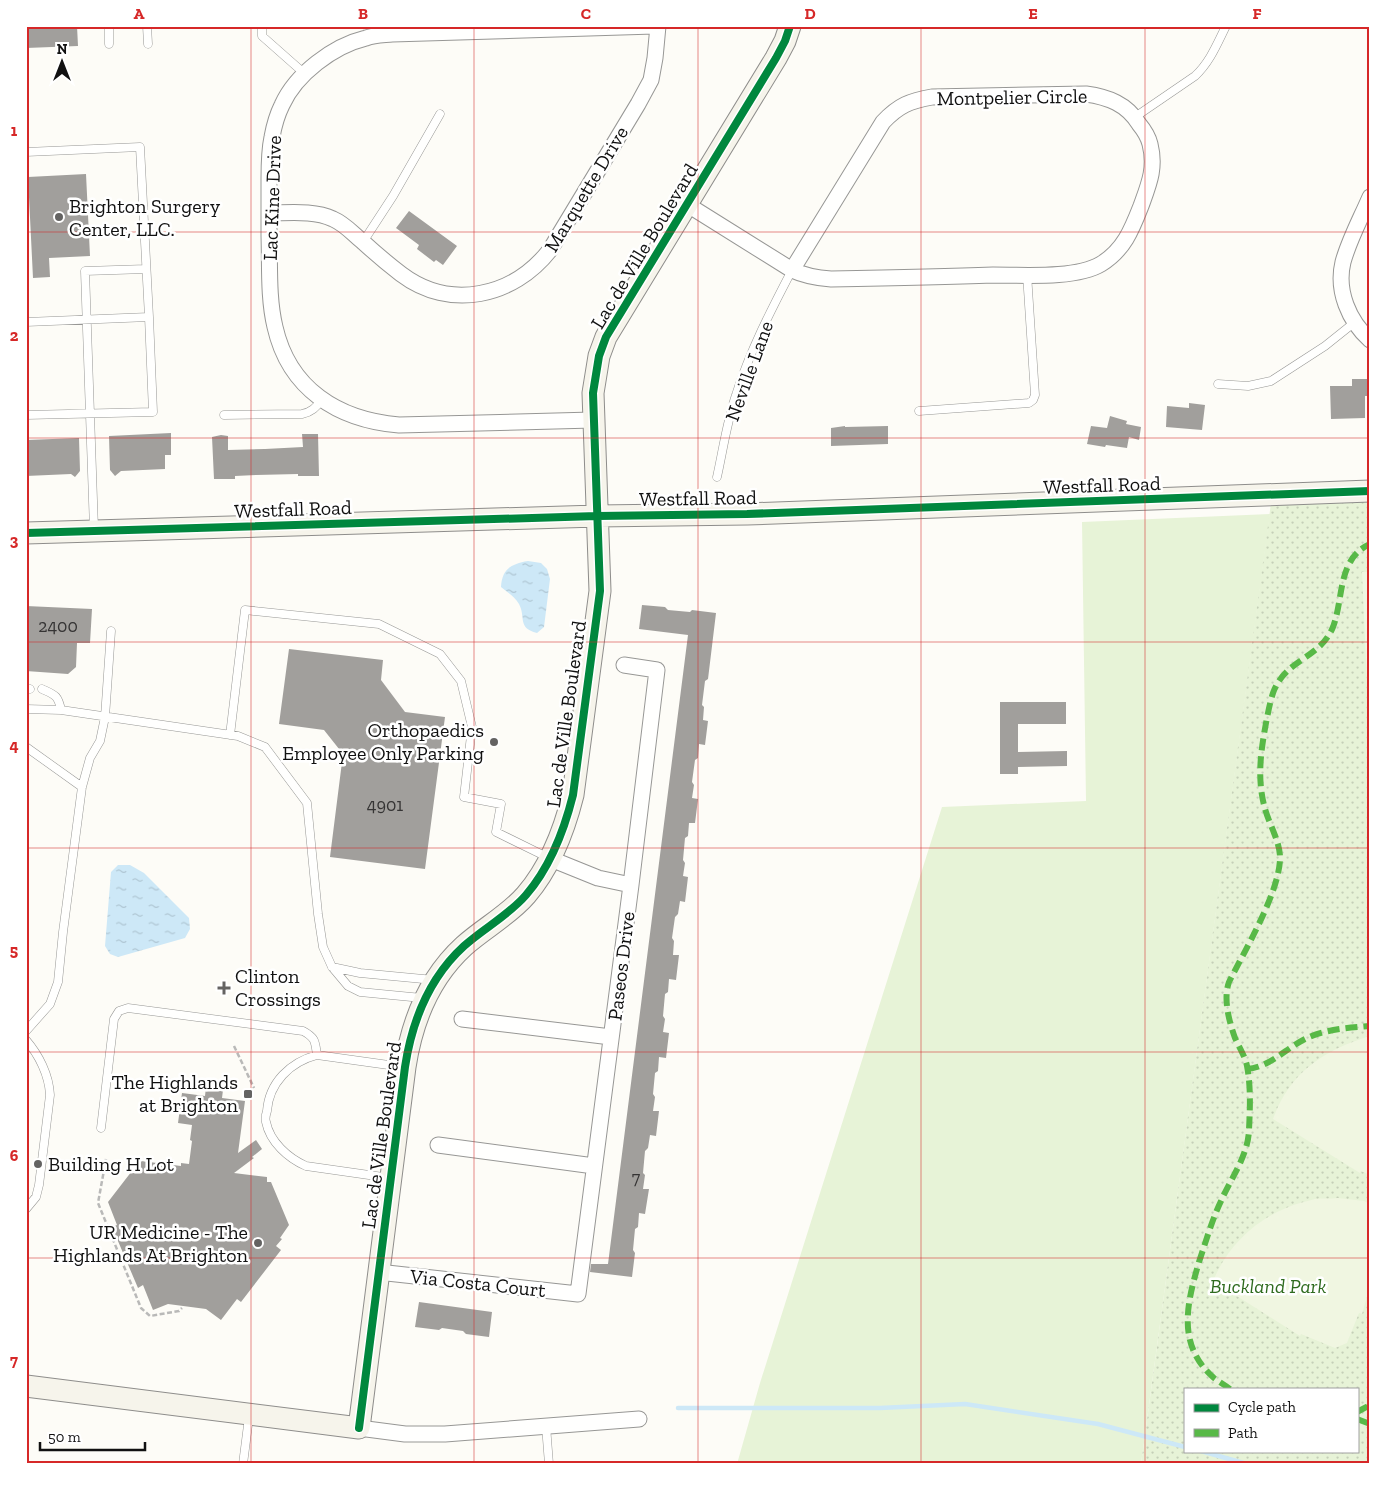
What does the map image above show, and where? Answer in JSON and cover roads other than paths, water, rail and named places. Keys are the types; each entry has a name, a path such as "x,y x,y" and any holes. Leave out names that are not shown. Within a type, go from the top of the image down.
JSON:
{"street":[{"name":"Lac Kine Drive","path":"593,420 382,423 352,416 338,410 322,400 307,387 289,363 275,327 270,290 268,213 271,139 282,104 305,74 325,57 344,45 366,37 654,26"},
{"name":"Marquette Drive","path":"268,213 309,214 332,218 348,228 402,275 421,286 439,293 482,294 505,286 525,275 550,250 652,80 658,26"},
{"name":"Lac de Ville Boulevard","path":"358,1428 405,1067 413,1028 424,999 446,965 464,946 513,908 536,882 551,859 567,820 573,795 600,591 593,420 593,393 599,356 606,337 776,58 790,26"},
{"name":"Montpelier Circle","path":"688,205 792,270 814,278 1082,272 1101,264 1111,257 1126,241 1132,229 1151,179 1152,161 1146,134 1135,117 1116,102 1102,96 1086,94 932,97 902,105 883,122 792,270"},
{"path":"1370,197 1342,264 1341,281 1347,309 1354,322 1370,340"},
{"name":"Westfall Road","path":"26,533 597,516 757,514 1370,491"},
{"name":"Paseos Drive","path":"578,1294 657,670 624,665"},
{"path":"551,859 598,878 631,885"},
{"path":"462,1019 612,1037"},
{"path":"438,1146 594,1166"},
{"name":"Via Costa Court","path":"378,1272 578,1294"},
{"path":"26,1386 404,1434 445,1434 639,1419"}],"lane":[{"path":"109,26 109,44"},
{"path":"147,26 148,44"},
{"path":"262,26 262,36 305,74"},
{"path":"1135,117 1195,76 1209,60 1226,26"},
{"path":"363,242 393,196 440,114"},
{"path":"26,152 140,147 153,412 26,415"},
{"path":"94,532 84,272 146,269"},
{"name":"Neville Lane","path":"717,477 735,397 772,308 792,270"},
{"path":"920,411 1029,402 1033,400 1035,395 1027,274"},
{"path":"26,322 149,317"},
{"path":"1218,384 1248,386 1271,382 1325,346 1354,322"},
{"path":"224,415 302,414 316,408 322,400"},
{"path":"230,735 244,610 379,624 440,654 461,681 472,727 464,797 501,804 496,832 551,859"},
{"path":"26,1031 50,1004 58,982 82,787 90,758 100,740 105,717 111,630"},
{"path":"42,689 53,694 58,699 60,710"},
{"path":"26,709 60,710 238,736 266,747 307,802 318,914 323,947 332,967 348,986 360,992 424,999"},
{"path":"26,747 82,787"},
{"path":"332,967 360,973 435,980"},
{"path":"101,1128 114,1019 119,1011 128,1008 303,1032 310,1035 315,1041 316,1055"},
{"path":"26,1040 33,1047 46,1073 50,1083 50,1095 39,1185 36,1197 26,1209"},
{"path":"390,1178 306,1166 286,1155 273,1139 266,1121 267,1103 275,1083 289,1068 305,1058 316,1055 405,1067"},
{"path":"242,1464 250,1415"},
{"path":"546,1426 549,1464"}],"water":[{"path":"528,561 541,563 547,569 550,579 544,627 537,633 524,625 519,604 501,587 503,576 508,568"},
{"path":"118,865 130,865 144,873 189,918 190,929 185,938 118,957 110,954 105,946 111,872"}],"waterway":[{"path":"678,1408 880,1408 965,1404 1098,1424 1184,1447"},
{"path":"1205,1452 1247,1464"}],"place":[{"name":"Brighton Surgery Center, LLC.","path":"59,217"},
{"name":"Orthopaedics Employee Only Parking","path":"494,742"},
{"name":"Clinton Crossings","path":"224,988"},
{"name":"The Highlands at Brighton","path":"248,1094"},
{"name":"Building H Lot","path":"38,1164"},
{"name":"UR Medicine - The Highlands At Brighton","path":"258,1243"}],"park label":[{"name":"Buckland Park","path":"1268,1286"}]}
